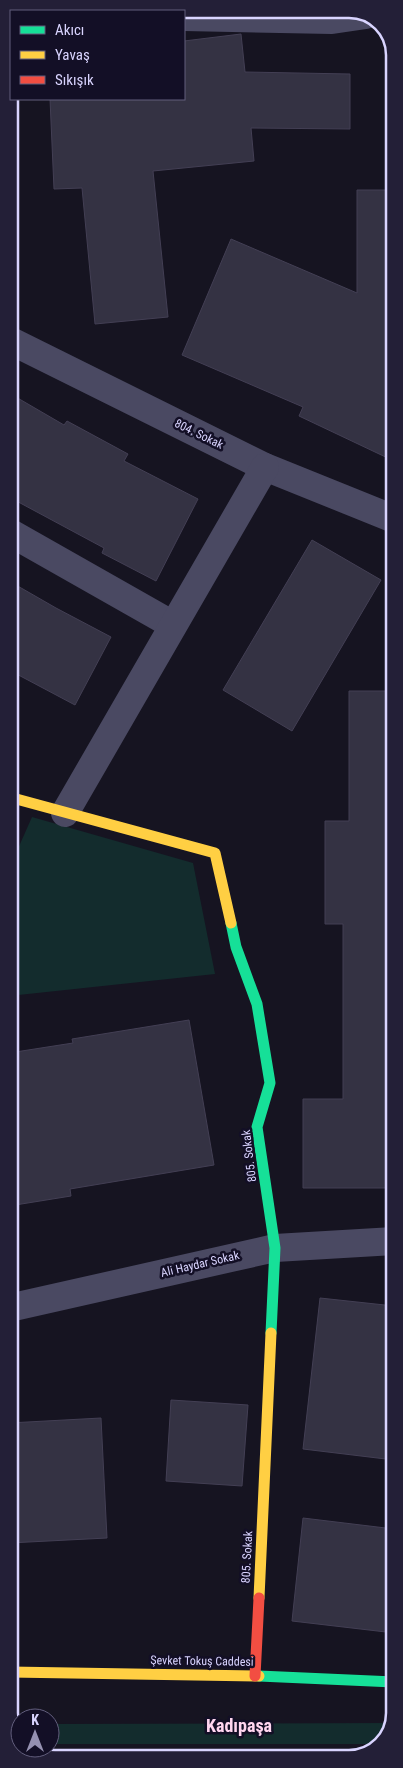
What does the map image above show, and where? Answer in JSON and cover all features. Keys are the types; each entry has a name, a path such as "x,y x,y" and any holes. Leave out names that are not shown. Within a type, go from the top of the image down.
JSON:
{"street":[{"path":"233,18 332,20 343,18"},
{"name":"804. Sokak","path":"18,344 265,467 386,516"},
{"path":"65,812 265,467"},
{"path":"18,537 174,625"},
{"name":"805. Sokak","path":"18,800 215,853 236,947 257,1004 270,1083 257,1126 275,1248 255,1676"},
{"name":"Ali Haydar Sokak","path":"18,1306 275,1248 386,1241"},
{"name":"Şevket Tokuş Caddesi","path":"18,1672 255,1676 386,1682"}],"green space":[{"path":"32,817 193,863 215,974 18,995 18,849"},
{"path":"384,1723 381,1732 369,1744 60,1744 60,1724"}],"building":[{"path":"241,34 245,72 350,74 350,129 251,128 254,161 153,171 168,317 95,324 82,188 54,189 50,100 185,100 185,41"},
{"path":"357,190 386,190 386,457 299,416 303,407 182,355 231,239 357,293"},
{"path":"18,398 64,425 67,421 128,454 124,461 198,499 156,581 102,553 104,548 18,502"},
{"path":"312,540 381,580 292,731 223,690"},
{"path":"18,586 111,637 75,705 18,675"},
{"path":"349,691 386,691 386,1188 303,1188 303,1099 343,1099 343,924 325,924 325,821 349,821"},
{"path":"189,1020 214,1165 70,1189 71,1196 18,1205 18,1052 73,1043 72,1039"},
{"path":"320,1298 386,1305 386,1459 303,1449"},
{"path":"171,1400 248,1405 242,1486 166,1481"},
{"path":"101,1418 107,1538 18,1543 18,1423"},
{"path":"303,1518 386,1528 386,1632 292,1621"}],"traffic: fast":[{"path":"231,923 236,947 257,1004 270,1083 257,1127 275,1248 271,1333"},
{"path":"259,1676 386,1682"}],"traffic: slow":[{"path":"18,799 215,853 231,923"},
{"path":"259,1598 271,1333"},
{"path":"18,1672 259,1676"}],"traffic: jam":[{"path":"255,1676 259,1598"}],"district":[{"name":"Kadıpaşa","path":"239,1725"}]}
